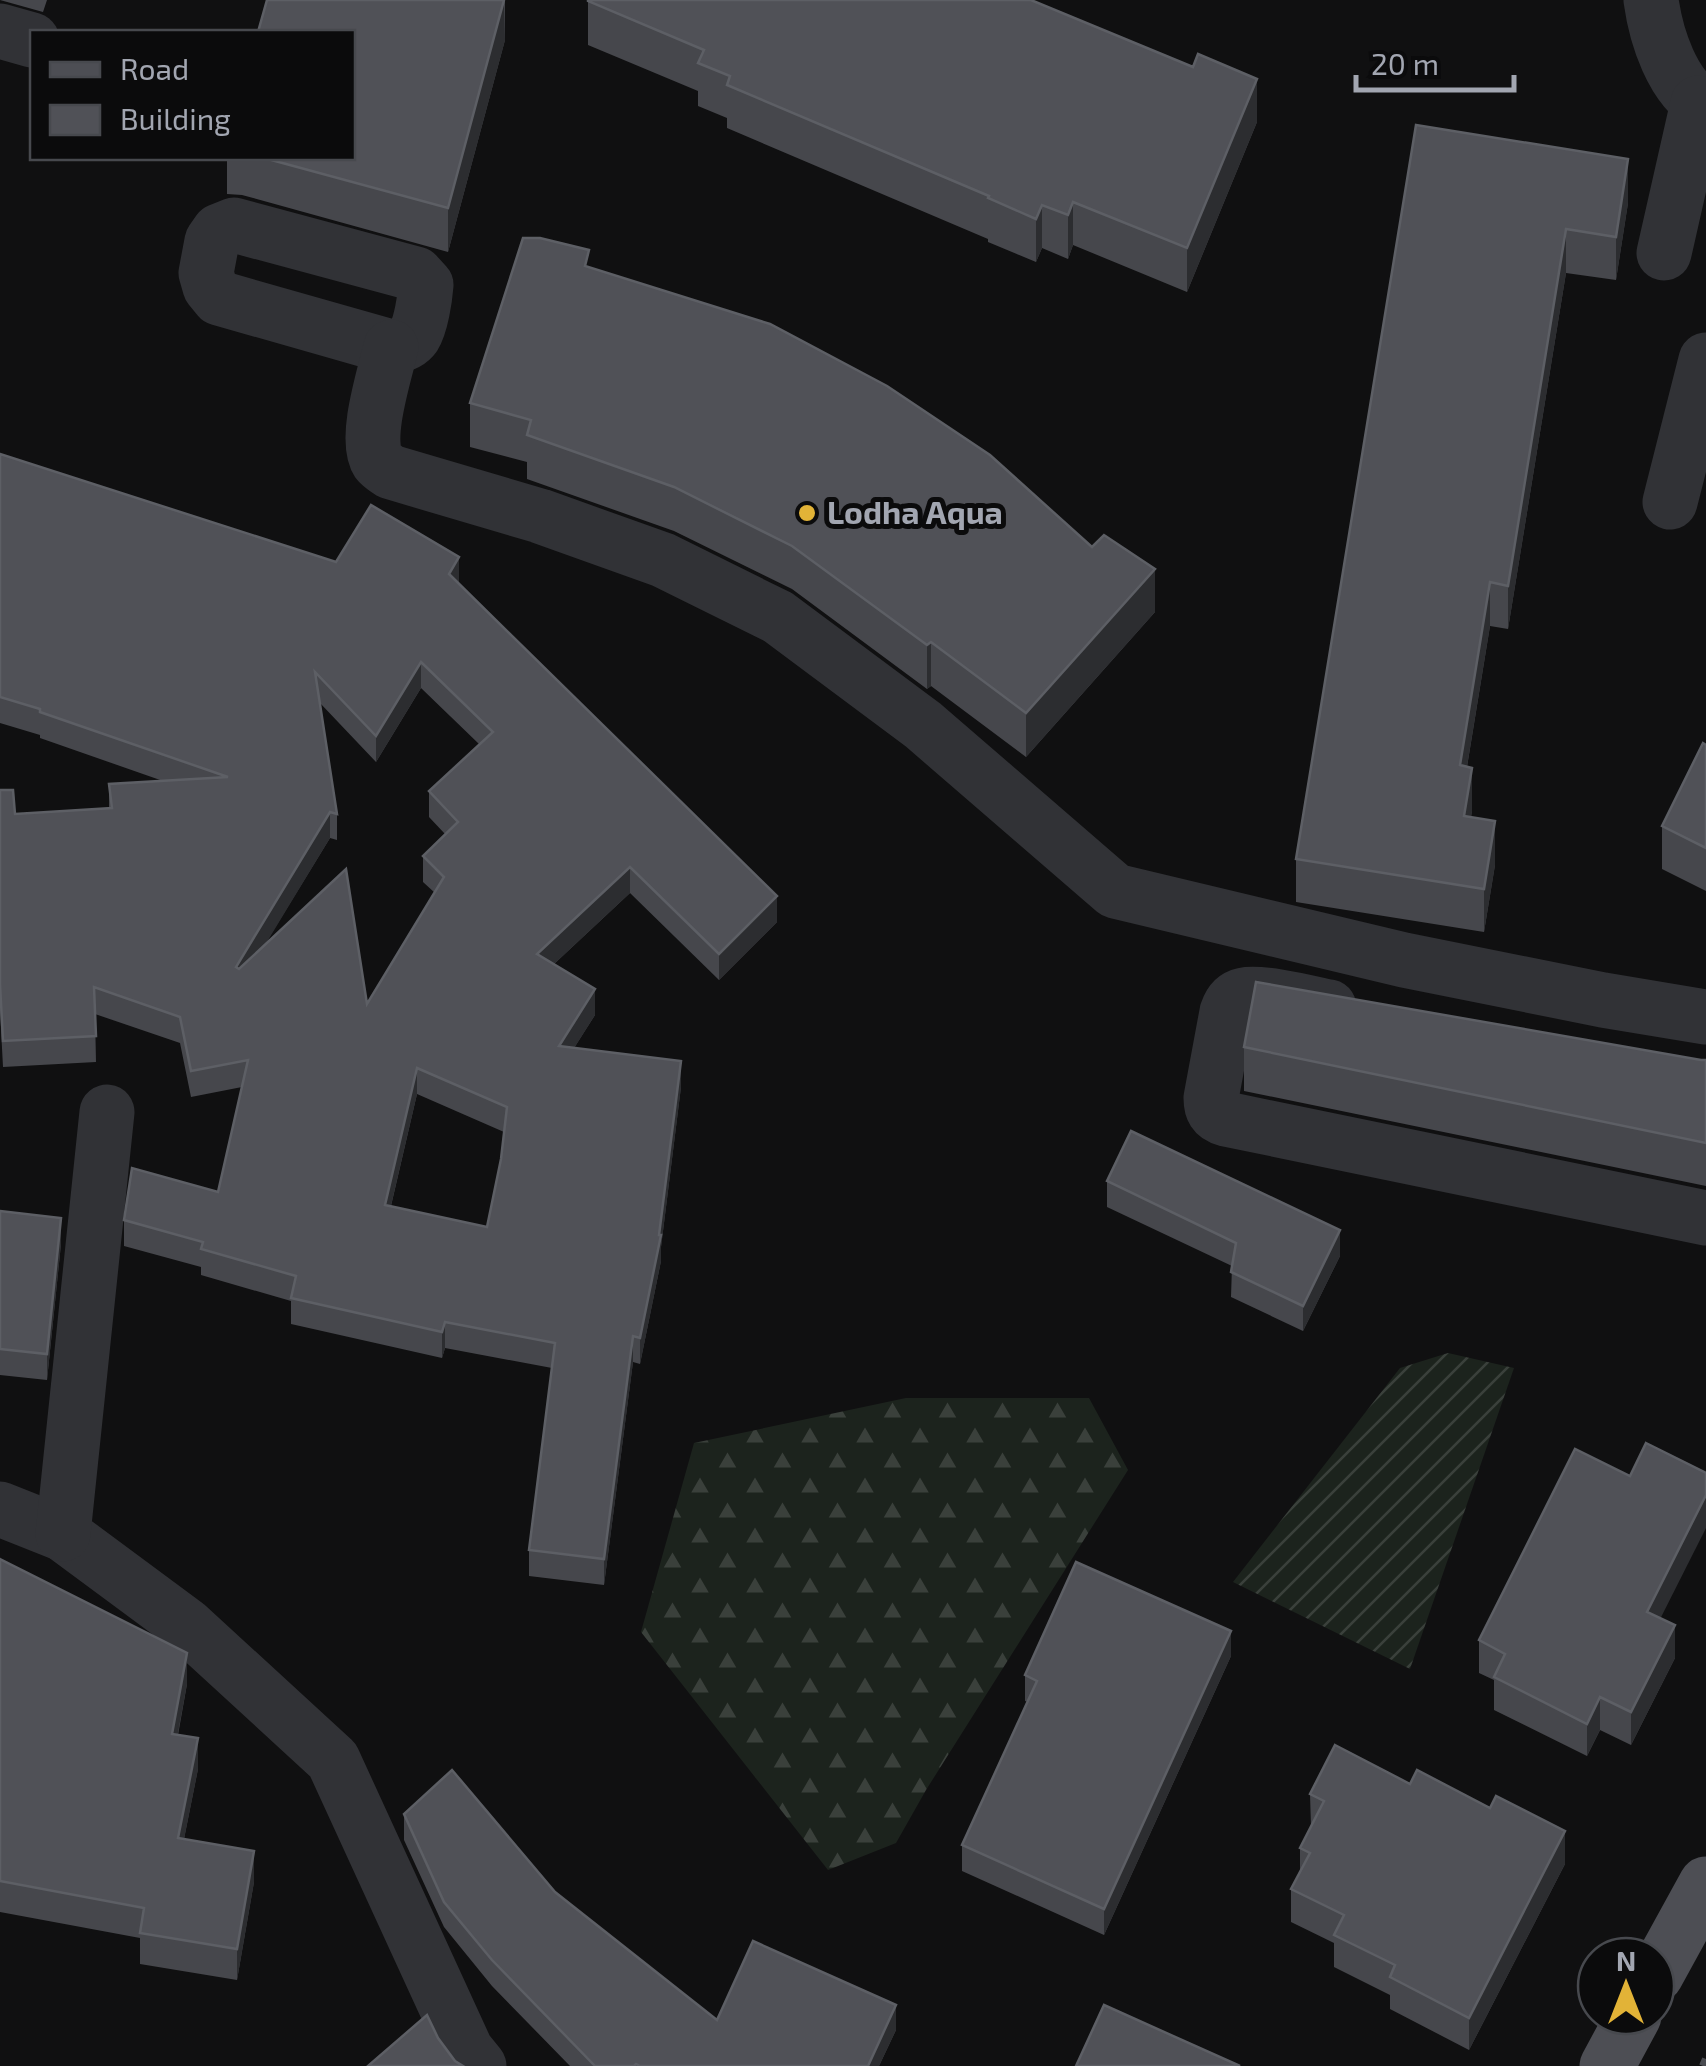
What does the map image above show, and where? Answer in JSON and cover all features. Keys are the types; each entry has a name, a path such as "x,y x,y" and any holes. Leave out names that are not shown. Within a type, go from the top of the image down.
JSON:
{"main road":[{"path":"1676,1939 1706,1884"},
{"path":"1607,2066 1623,2036"}],"street":[{"path":"1651,0 1664,52 1676,74 1702,105 1664,253"},
{"path":"0,30 30,39"},
{"path":"391,347 372,434 378,462 391,472 540,516 663,560 778,617 923,725 1115,891 1404,960 1706,1017"},
{"path":"1670,502 1706,360"},
{"path":"1371,1014 1242,995 1231,1002 1226,1012 1212,1111 1226,1120 1706,1218"},
{"path":"63,1534 107,1112"},
{"path":"0,1509 63,1534 186,1625 334,1760 466,2050 479,2066"}],"green space":[{"path":"1448,1353 1514,1368 1410,1669 1233,1582 1400,1368"},
{"path":"906,1398 1089,1398 1128,1470 896,1843 828,1870 641,1632 694,1443"}],"building":[{"path":"267,0 504,0 448,208 271,160 355,160 355,30 259,30"},
{"path":"588,0 1031,0 1193,67 1198,54 1257,79 1187,248 1073,202 1068,215 1042,205 1036,219 727,85 730,76 698,63 704,50"},
{"path":"1416,125 1628,159 1616,237 1566,229 1508,586 1490,582 1460,765 1472,768 1464,816 1495,821 1484,889 1296,859"},
{"name":"Lodha Aqua","path":"523,238 540,238 589,250 585,266 770,324 887,386 990,455 1092,547 1104,535 1155,569 1026,713 792,546 674,487 527,435 531,420 470,403"},
{"path":"0,454 336,562 371,505 459,557 449,574 777,896 719,954 630,867 537,954 595,989 559,1046 681,1061 661,1235 640,1338 633,1336 604,1559 529,1550 555,1343 445,1322 442,1332 291,1298 296,1276 201,1249 203,1242 124,1220 132,1168 218,1192 248,1060 191,1071 180,1017 94,987 96,1036 3,1041 0,790 13,790 15,814 112,808 109,784 228,777 0,697","holes":["421,662 493,732 429,791 458,822 423,856 444,877 367,1004 346,869 239,969 236,967 330,812 337,814 315,672 376,736","417,1068 507,1107 487,1227 385,1205"]},
{"path":"1703,743 1706,745 1706,848 1662,826"},
{"path":"1256,982 1706,1060 1706,1143 1244,1047"},
{"path":"1131,1131 1340,1230 1303,1306 1231,1272 1236,1243 1107,1181"},
{"path":"0,1211 61,1218 47,1354 0,1349"},
{"path":"1646,1443 1706,1473 1706,1495 1647,1612 1675,1625 1631,1712 1600,1697 1587,1724 1494,1677 1505,1654 1479,1640 1575,1449 1630,1476"},
{"path":"0,1559 187,1653 172,1734 198,1738 178,1838 254,1851 237,1949 140,1933 144,1908 0,1881"},
{"path":"1076,1562 1231,1631 1104,1909 962,1845 1037,1681 1025,1675"},
{"path":"1335,1745 1410,1784 1417,1770 1490,1808 1496,1796 1565,1831 1469,2018 1390,1977 1395,1965 1334,1935 1344,1915 1291,1889 1310,1853 1300,1848 1324,1801 1310,1794"},
{"path":"452,1770 555,1892 717,2020 753,1941 896,2005 868,2066 595,2066 492,1960 444,1902 404,1814"},
{"path":"1104,2005 1240,2066 1076,2066"},
{"path":"427,2015 438,2038 463,2066 368,2066"}],"railway":[{"path":"1703,2066 1706,2059"}],"place":[{"name":"Lodha Aqua","path":"807,513"}]}
